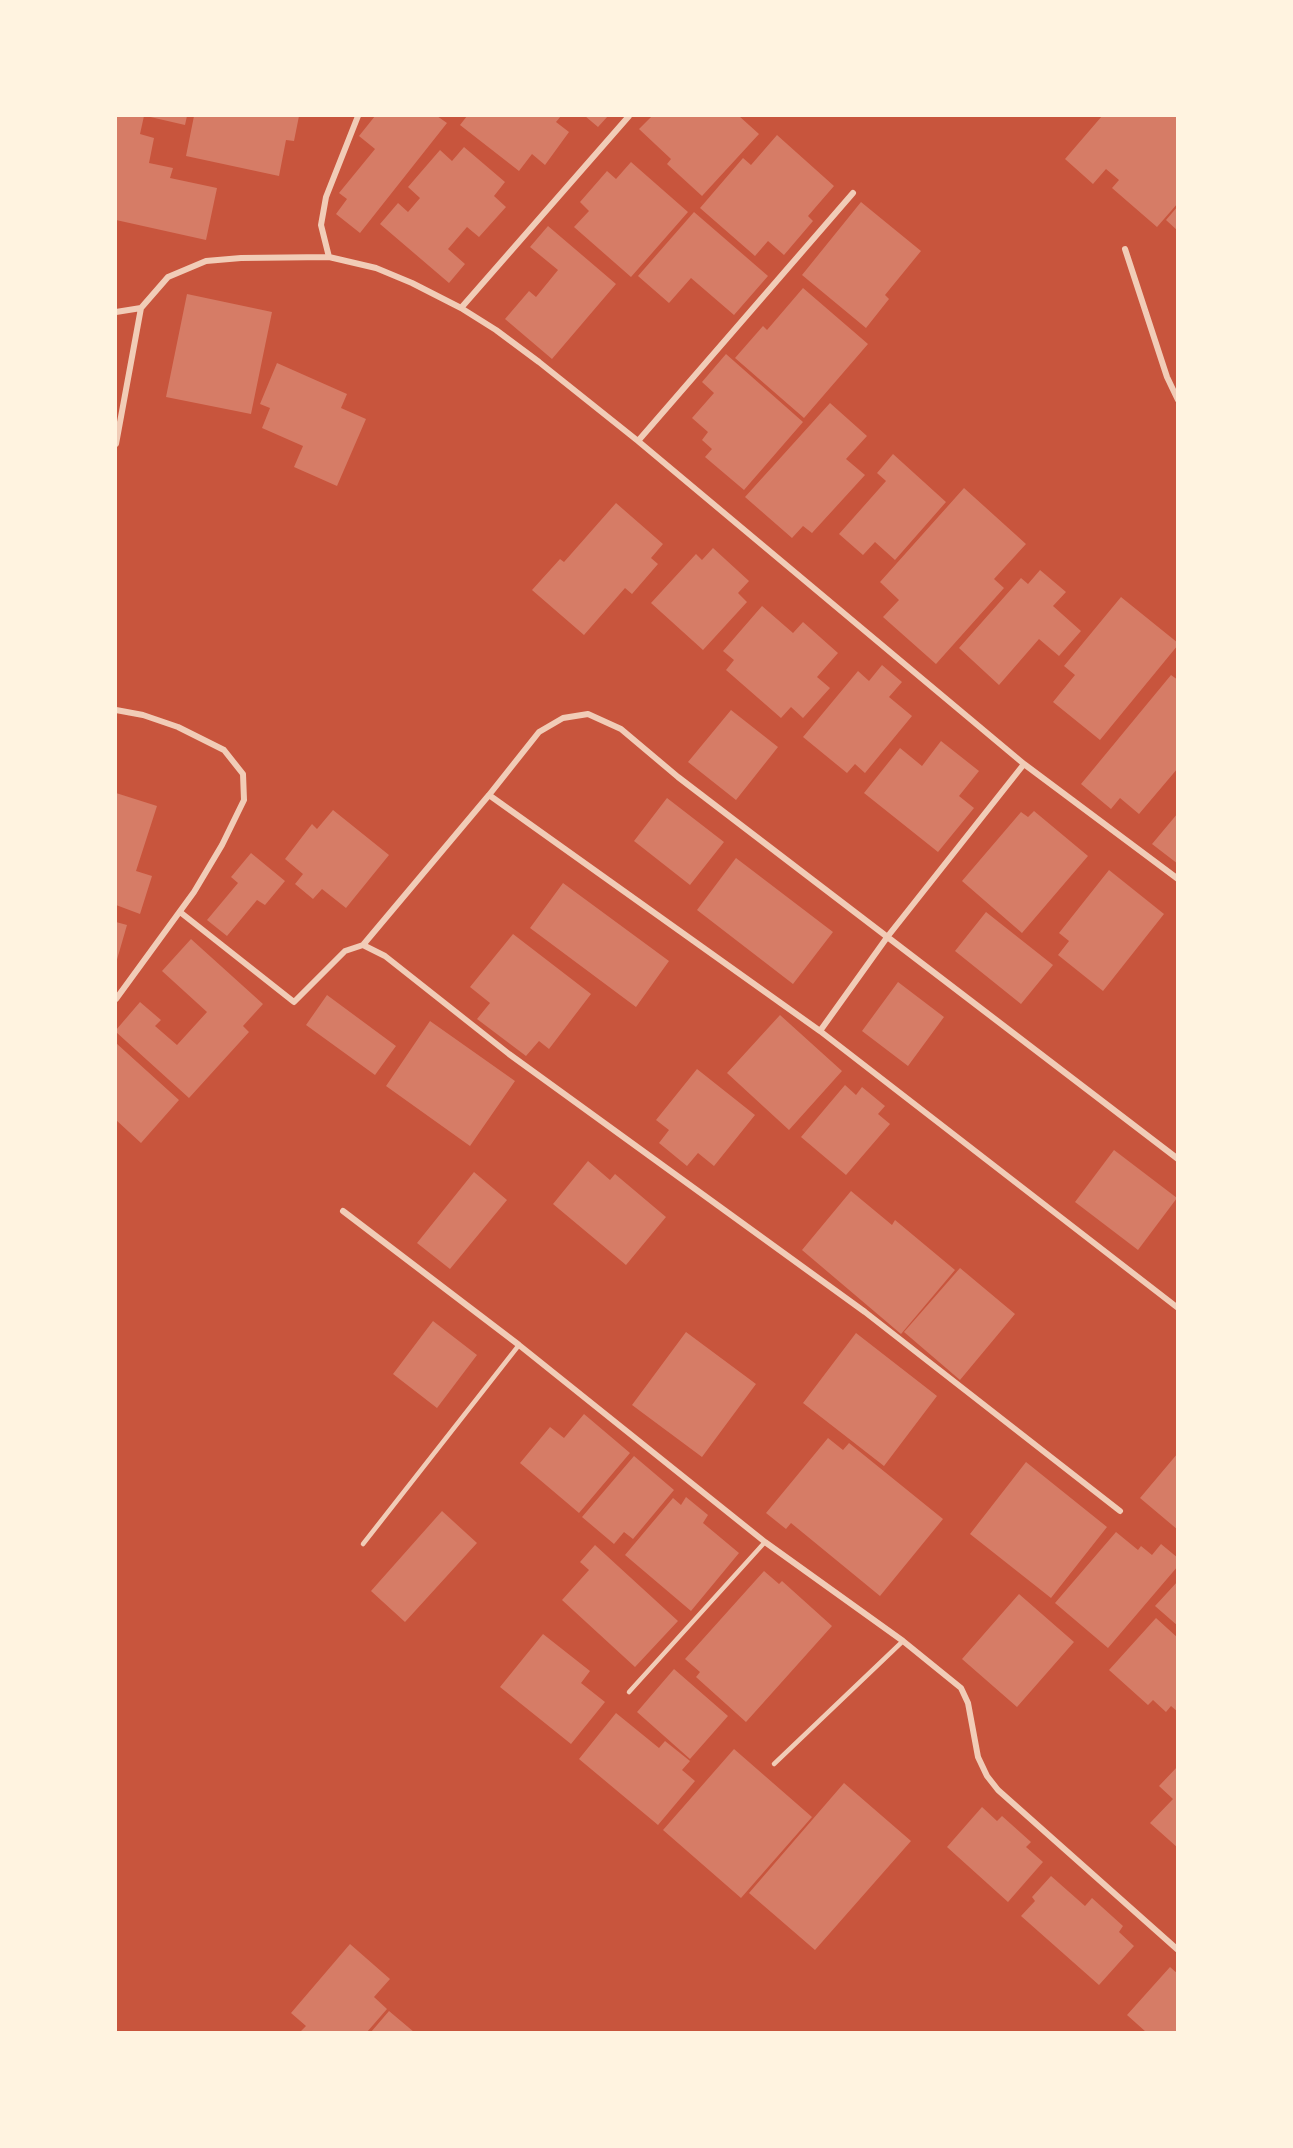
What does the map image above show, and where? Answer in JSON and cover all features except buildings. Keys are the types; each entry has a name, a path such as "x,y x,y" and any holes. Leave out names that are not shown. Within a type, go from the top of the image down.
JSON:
{"street":[{"path":"329,257 321,225 326,197 358,116"},
{"path":"461,309 629,116"},
{"path":"638,441 853,194"},
{"path":"1125,249 1167,377 1178,400"},
{"path":"116,444 141,308 168,277 206,261 329,257 376,268 412,283 496,330 638,441 1024,764 1178,879"},
{"path":"116,312 141,308"},
{"path":"116,710 152,718 178,727 224,750 243,774 244,800 222,845 180,912 116,999"},
{"path":"180,912 294,1002 345,951 363,945 539,732 564,718 588,714 621,729 678,777 1178,1159"},
{"path":"820,1031 888,936 1024,764"},
{"path":"489,795 820,1031 1178,1308"},
{"path":"363,945 385,956 508,1053 865,1312 1120,1511"},
{"path":"342,1211 519,1345 765,1542 903,1641 961,1688 968,1703 978,1757 987,1776 998,1790 1178,1950"}],"lane":[{"path":"363,1545 519,1345"},
{"path":"629,1692 765,1542"},
{"path":"774,1764 903,1641"}]}
